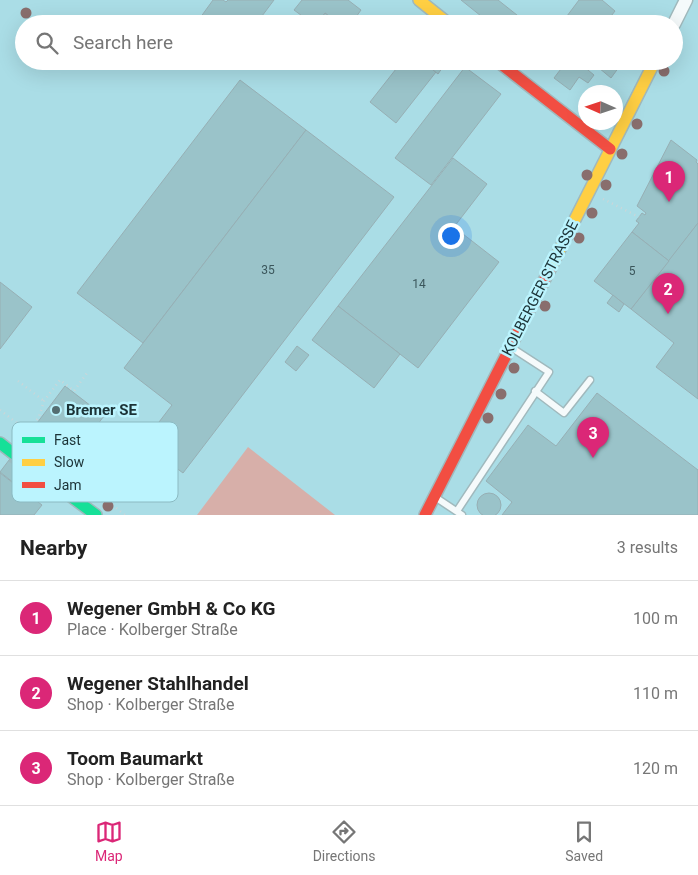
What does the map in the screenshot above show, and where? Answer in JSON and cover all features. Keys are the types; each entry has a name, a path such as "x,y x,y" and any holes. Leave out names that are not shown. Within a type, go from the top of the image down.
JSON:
{"street":[{"path":"419,0 438,15"},
{"path":"678,15 686,0"},
{"path":"509,70 610,149"},
{"name":"KOLBERGER STRASSE","path":"425,515 650,70"},
{"path":"0,443 12,452"},
{"path":"79,502 96,515"}],"lane":[{"path":"435,497 460,513 549,372 510,348"},
{"path":"535,392 564,413 590,380"}],"path":[{"path":"611,203 639,217"},
{"path":"36,422 44,401 60,380 74,391 87,373"},
{"path":"18,381 44,401"},
{"path":"0,410 16,422"},
{"path":"109,502 125,515"}],"shaded area":[{"path":"0,0 698,0 698,515 0,515"},
{"path":"248,447 335,515 197,515"}],"building":[{"path":"213,0 223,0 226,2 228,0 274,0 263,15 202,15"},
{"path":"302,0 348,0 361,10 357,15 328,15 325,13 324,15 301,15 294,10"},
{"path":"461,0 498,0 517,15 480,15"},
{"path":"579,0 602,0 615,11 612,15 568,15"},
{"path":"395,70 433,70 436,72 396,123 370,102"},
{"path":"463,70 469,70 501,94 431,185 395,158"},
{"path":"560,70 588,70 594,75 588,83 579,77 570,90 554,78"},
{"path":"601,70 617,70 611,78"},
{"path":"240,80 306,130 143,343 77,293"},
{"path":"306,130 394,197 183,473 178,469 178,422 159,422 172,405 124,368"},
{"path":"671,140 697,160 698,223 669,261 632,232 639,223 636,221 642,213 645,215 646,213 637,206"},
{"path":"453,158 487,184 454,227 499,262 418,368 338,306"},
{"path":"698,223 698,399 656,367 674,343 631,309"},
{"path":"632,232 669,261 631,309 594,281"},
{"path":"0,282 32,307 0,349"},
{"path":"613,295 624,304 619,312 607,303"},
{"path":"338,306 400,354 374,388 312,340"},
{"path":"297,346 309,355 296,371 285,362"},
{"path":"65,386 104,416 99,422 38,422"},
{"path":"597,393 698,470 698,515 502,515 512,502 486,481 528,425 556,446"},
{"path":"12,456 12,481 0,472"},
{"path":"0,473 12,482 12,502 38,502 42,505 34,515 0,515"},
{"path":"485,494 493,494 500,501 500,509 494,515 484,515 478,509 478,501"}],"traffic: fast":[{"path":"0,443 12,452"},
{"path":"79,502 96,515"}],"traffic: slow":[{"path":"419,0 438,15"},
{"path":"550,269 650,70"}],"traffic: jam":[{"path":"509,70 610,149"},
{"path":"425,515 550,269"}],"place":[{"name":"Wegener GmbH & Co KG","path":"669,202"},
{"name":"Wegener Stahlhandel","path":"668,314"},
{"name":"Bremer SE","path":"56,410"},
{"name":"Toom Baumarkt","path":"593,458"}]}
